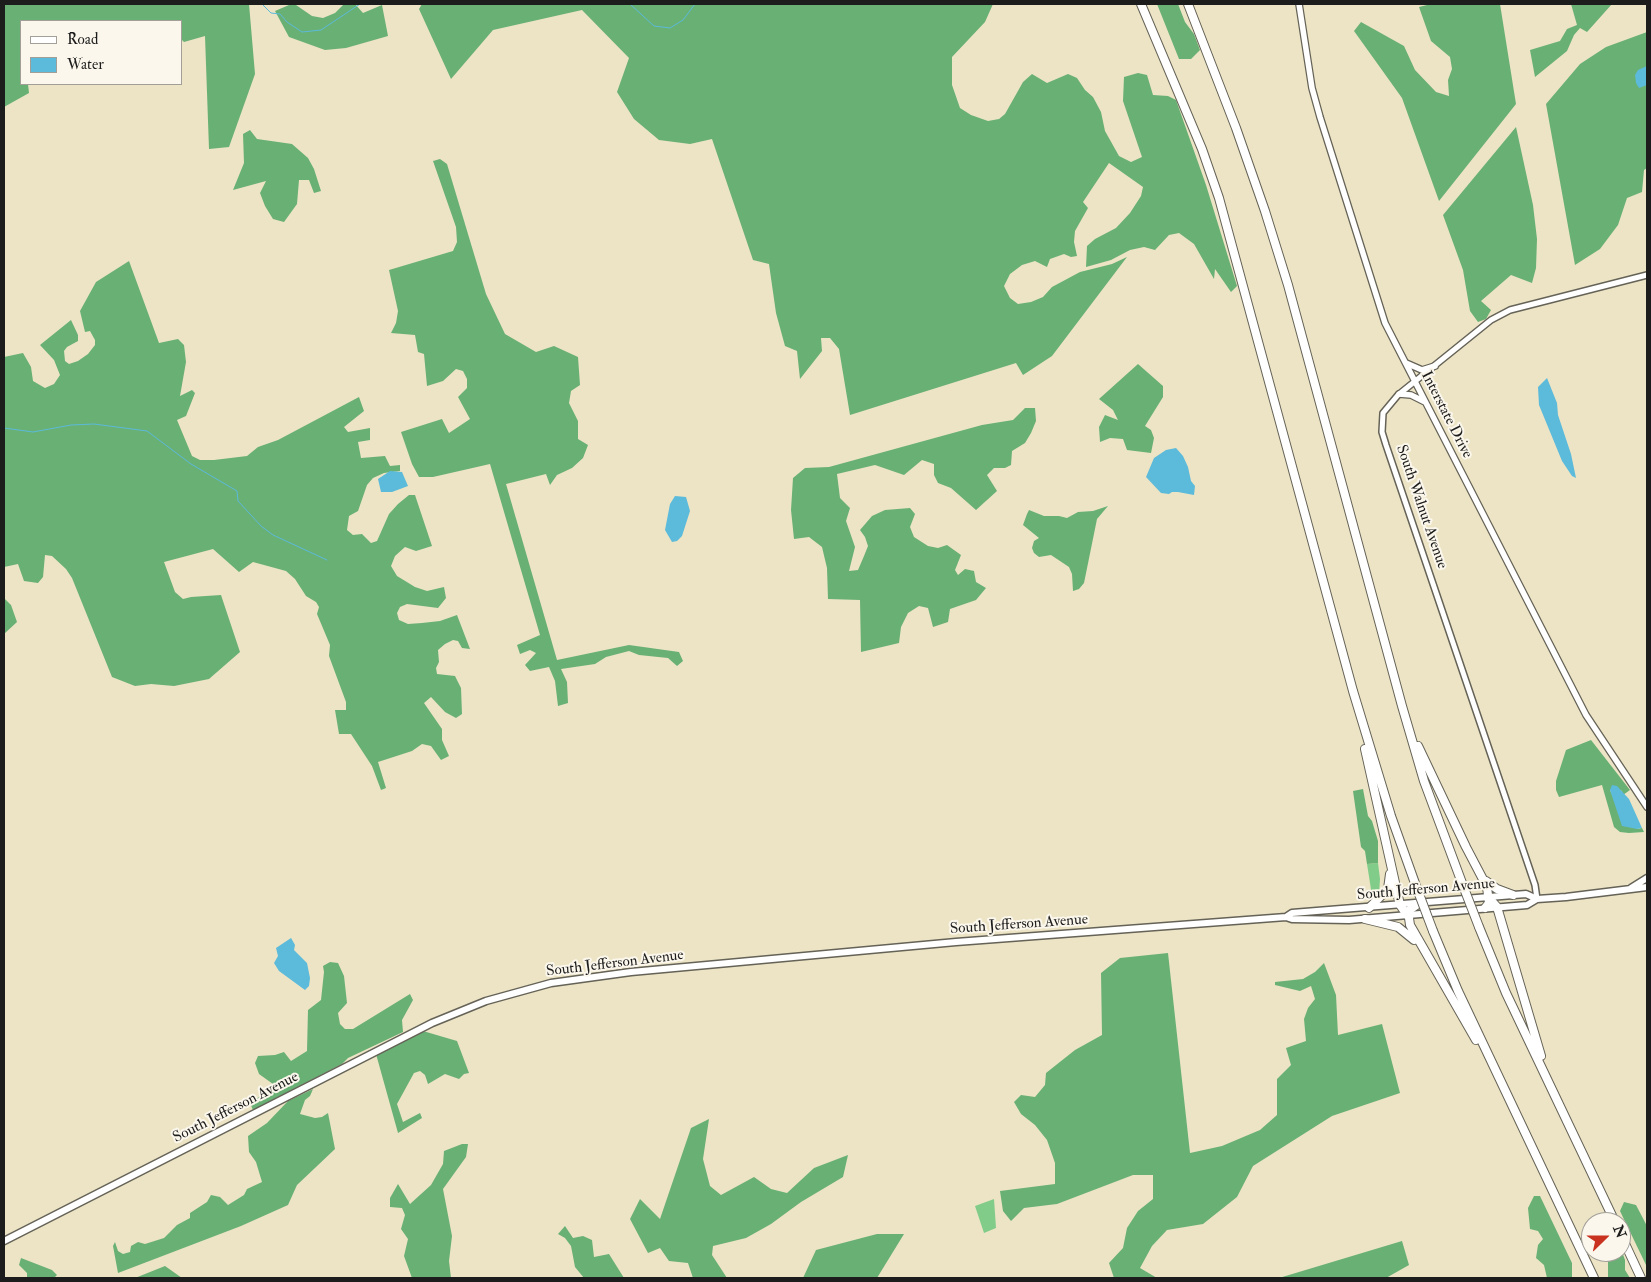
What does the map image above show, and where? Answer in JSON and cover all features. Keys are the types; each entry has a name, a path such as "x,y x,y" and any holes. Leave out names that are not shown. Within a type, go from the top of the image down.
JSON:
{"highway":[{"path":"1141,4 1202,149 1219,198 1353,691 1391,816 1433,931 1458,991 1594,1278"},
{"path":"1188,4 1236,128 1285,276 1424,781 1506,993 1610,1212"},
{"path":"1353,691 1400,905 1408,915 1412,929 1506,1093"},
{"path":"1402,706 1437,788 1488,889 1489,903 1485,908"},
{"path":"1369,908 1388,889 1391,878 1389,857"},
{"path":"1482,878 1496,889 1513,895"},
{"path":"1489,898 1497,907 1534,1037 1552,1088"},
{"path":"1408,915 1409,909 1418,904"},
{"path":"1365,919 1398,927 1408,934 1428,958"},
{"path":"1631,1256 1641,1278"}],"main road":[{"name":"Interstate Drive","path":"1299,4 1312,85 1320,117 1377,303 1426,403 1586,715 1647,807"},
{"path":"1406,363 1422,370 1435,366"},
{"path":"1399,394 1411,395 1426,403"},
{"path":"1628,890 1647,878"},
{"name":"South Jefferson Avenue","path":"4,1241 421,1029 477,1005 520,991 559,982 631,972 964,941 1286,917 1332,920 1365,919 1527,905 1537,899 1647,887"},
{"name":"South Jefferson Avenue","path":"1286,917 1292,913 1526,894 1537,899"}],"street":[{"name":"South Walnut Avenue","path":"1537,899 1535,884 1382,432 1384,413 1399,394 1491,320 1510,310 1647,274"}],"green space":[{"path":"4,4 249,4 255,74 229,147 209,149 205,36 184,42 182,40 182,20 20,20 20,85 28,85 29,93 4,107"},
{"path":"344,4 355,4 363,13 382,5 388,36 346,48 325,50 289,37 275,11 289,5 296,5 312,16 323,18 335,13"},
{"path":"422,4 993,4 985,22 952,57 952,85 960,108 971,115 988,121 999,119 1005,114 1023,82 1032,74 1047,83 1068,74 1077,78 1085,90 1093,97 1101,112 1105,131 1119,156 1131,162 1142,157 1123,101 1124,77 1138,73 1147,75 1153,95 1168,96 1176,100 1206,185 1237,286 1231,292 1215,269 1214,279 1194,244 1179,233 1169,235 1155,250 1144,247 1130,250 1111,260 1086,267 1087,246 1095,239 1116,228 1130,213 1141,196 1143,187 1109,163 1083,202 1088,208 1075,231 1074,242 1077,256 1071,257 1064,254 1050,259 1047,267 1035,261 1022,265 1010,274 1004,286 1010,298 1018,304 1031,302 1043,297 1052,287 1080,272 1112,264 1127,257 1052,356 1023,375 1016,363 850,415 839,349 830,338 821,338 822,351 800,379 797,351 785,346 776,313 769,264 753,260 712,139 690,144 659,140 634,119 617,92 629,58 582,10 493,30 451,79 419,9"},
{"path":"1157,4 1178,4 1200,50 1191,59 1179,59"},
{"path":"1431,4 1500,4 1516,104 1439,201 1402,98 1354,31 1361,22 1404,46 1415,70 1436,92 1449,96 1448,80 1452,69 1450,57 1431,41 1419,7"},
{"path":"1571,4 1612,4 1587,32 1580,28 1574,35 1567,51 1535,77 1530,50 1560,41 1567,29 1577,25"},
{"path":"1647,32 1647,168 1644,170 1642,192 1627,198 1618,225 1600,249 1575,265 1546,104 1580,64 1606,47"},
{"path":"1516,127 1533,205 1537,239 1536,268 1532,283 1511,275 1481,301 1491,310 1486,319 1478,322 1470,311 1463,270 1443,215"},
{"path":"250,130 257,139 292,144 308,158 314,169 321,191 314,193 309,180 299,180 297,204 284,222 273,219 265,206 260,193 266,181 233,190 244,163 243,134"},
{"path":"440,159 447,164 486,294 505,334 536,352 554,346 578,357 580,385 571,391 569,403 578,421 578,439 588,445 583,458 572,468 557,475 550,485 546,474 506,484 557,660 629,645 679,652 683,661 677,666 668,658 639,655 629,651 606,657 595,664 561,669 567,682 568,703 558,706 555,681 549,667 530,671 525,665 536,653 530,650 520,654 517,645 540,635 490,464 433,477 419,477 412,464 401,432 442,419 449,433 470,419 458,397 467,388 467,379 463,371 456,369 443,381 427,386 424,354 418,352 415,335 391,333 396,323 398,311 389,270 453,251 457,242 456,227 433,161"},
{"path":"129,261 159,343 178,339 184,345 186,362 180,396 192,390 195,393 186,416 177,420 192,456 200,460 214,460 247,456 258,447 278,440 359,397 364,411 344,427 348,432 370,428 370,440 358,442 361,458 385,456 390,466 400,465 400,471 384,473 373,478 367,485 358,511 349,516 347,530 353,535 362,534 371,543 377,541 389,514 409,495 415,495 432,546 416,551 405,547 395,556 391,566 397,576 415,587 427,591 444,587 446,598 438,608 407,604 400,607 397,613 399,620 408,624 422,623 440,621 457,615 470,649 462,648 458,641 453,640 438,650 437,674 455,676 461,688 462,714 456,718 445,712 431,697 424,703 442,729 442,740 449,756 441,760 431,746 422,744 412,751 378,762 386,788 381,790 372,766 351,734 339,734 335,710 346,710 346,702 329,656 330,645 317,614 319,607 316,602 306,596 295,579 286,571 253,562 239,572 213,549 164,562 175,592 183,599 221,595 240,652 209,679 174,686 151,684 135,686 112,677 72,578 66,569 52,556 45,555 43,577 38,583 24,581 18,564 4,567 4,357 23,353 31,367 33,381 45,388 54,384 60,375 54,360 40,345 71,320 78,335 78,341 67,347 64,351 65,361 69,364 78,361 88,354 95,345 95,340 90,331 85,332 80,311 96,282"},
{"path":"1138,364 1163,386 1163,397 1145,426 1151,430 1154,438 1151,453 1127,450 1123,439 1110,438 1100,442 1099,427 1105,415 1118,420 1113,410 1099,399"},
{"path":"1025,408 1035,408 1036,421 1031,433 1025,443 1012,451 1011,465 1005,468 994,468 987,475 997,491 976,510 951,488 938,483 934,475 934,464 922,460 904,475 875,465 837,474 840,498 850,508 846,521 855,547 849,571 858,570 864,556 868,546 860,530 872,516 885,510 910,508 915,514 910,527 914,537 928,546 938,548 947,545 961,555 955,570 958,575 965,569 974,571 976,582 986,588 976,600 950,609 948,622 933,627 928,608 919,606 908,613 901,627 899,643 861,652 860,600 828,599 827,568 822,547 809,537 794,539 791,510 793,478 805,468 829,467 982,425 1013,420"},
{"path":"1108,506 1097,519 1084,583 1079,589 1073,591 1072,574 1069,567 1051,555 1039,557 1034,553 1032,548 1034,541 1039,538 1023,525 1027,514 1029,510 1044,516 1067,518 1078,512 1093,511"},
{"path":"4,598 11,605 17,622 4,634"},
{"path":"1591,740 1630,790 1623,795 1621,790 1610,790 1613,797 1637,829 1642,828 1644,832 1620,832 1614,827 1602,785 1559,797 1556,790 1556,781 1566,750"},
{"path":"1363,789 1368,816 1372,821 1378,841 1378,863 1367,864 1365,851 1361,847 1353,791"},
{"path":"1378,863 1379,895 1373,902 1367,864"},
{"path":"1168,953 1190,1153 1222,1146 1260,1130 1277,1115 1277,1079 1291,1065 1286,1048 1306,1041 1304,1019 1308,1008 1315,999 1311,986 1300,991 1275,985 1275,982 1303,979 1315,972 1324,963 1336,995 1338,1035 1382,1024 1400,1093 1332,1116 1253,1166 1237,1197 1203,1224 1167,1230 1152,1246 1140,1268 1157,1278 1114,1278 1109,1263 1123,1248 1127,1228 1138,1211 1153,1199 1153,1175 1133,1175 1057,1204 1024,1208 1011,1221 1003,1211 1000,1191 1055,1184 1055,1163 1047,1140 1035,1125 1021,1114 1014,1102 1021,1095 1035,1097 1045,1085 1046,1073 1075,1050 1102,1035 1101,973 1120,958"},
{"path":"330,962 338,963 344,976 347,1003 338,1013 340,1024 345,1029 353,1029 410,994 413,1000 402,1020 403,1032 348,1058 342,1064 253,1110 250,1103 271,1089 273,1084 259,1074 255,1063 258,1056 275,1055 284,1052 291,1061 307,1051 308,1010 321,1000 323,966"},
{"path":"423,1031 457,1041 469,1073 464,1074 459,1079 445,1074 428,1084 425,1075 420,1071 414,1073 397,1104 403,1122 420,1113 422,1118 398,1133 376,1054"},
{"path":"313,1089 310,1096 305,1100 300,1114 315,1118 322,1117 328,1113 335,1149 297,1185 288,1205 241,1226 118,1273 113,1246 115,1242 118,1251 123,1254 130,1252 131,1246 138,1242 145,1244 164,1238 177,1225 190,1218 190,1213 207,1202 211,1195 220,1197 228,1205 244,1195 247,1189 262,1182 256,1162 249,1152 248,1136 267,1123 288,1101"},
{"path":"709,1119 703,1159 710,1186 721,1195 754,1177 771,1189 787,1193 814,1168 848,1155 843,1177 746,1238 713,1246 712,1255 727,1278 693,1278 688,1263 669,1261 660,1248 648,1253 630,1219 640,1199 660,1219 691,1128"},
{"path":"462,1144 468,1144 466,1157 443,1189 452,1236 449,1261 451,1278 412,1278 404,1256 408,1239 401,1229 405,1215 402,1208 390,1207 390,1198 398,1184 410,1204 431,1185 443,1164 444,1151"},
{"path":"1534,1196 1540,1196 1572,1263 1572,1278 1547,1278 1544,1265 1536,1258 1538,1245 1543,1239 1538,1231 1530,1229 1528,1208"},
{"path":"994,1199 996,1228 984,1233 975,1206"},
{"path":"1624,1202 1636,1205 1647,1226 1647,1267 1631,1234 1631,1212 1620,1211"},
{"path":"565,1226 573,1238 583,1236 592,1240 594,1257 609,1254 624,1278 584,1278 575,1267 571,1246 565,1238 558,1234"},
{"path":"877,1234 904,1234 877,1278 803,1278 816,1250"},
{"path":"1402,1241 1409,1265 1386,1278 1279,1278"},
{"path":"21,1258 52,1270 57,1275 54,1278 27,1278 27,1273 19,1265"},
{"path":"1608,1262 1625,1262 1625,1270 1630,1278 1608,1278"},
{"path":"165,1266 182,1278 135,1278"}],"water":[{"path":"1647,66 1647,85 1639,88 1635,75 1638,70"},
{"path":"1547,378 1557,403 1558,415 1571,454 1576,478 1572,476 1562,461 1539,405 1538,387"},
{"path":"1176,448 1183,456 1188,467 1191,481 1195,486 1194,495 1178,492 1161,493 1146,477 1154,458 1166,450"},
{"path":"390,471 402,472 408,486 392,492 381,492 378,479"},
{"path":"675,496 686,497 690,511 682,536 677,541 672,542 665,530 670,504"},
{"path":"1612,785 1617,786 1629,799 1642,828 1622,826 1610,790"},
{"path":"291,938 295,945 294,950 307,963 310,978 309,986 305,990 279,971 274,963 278,956 276,948"}],"waterway":[{"path":"262,4 271,13 280,14 287,22 302,32 321,30 360,4"},
{"path":"630,4 654,26 670,28 683,20 695,4"},
{"path":"4,428 33,432 71,425 94,424 147,431 191,464 237,491 238,501 261,526 273,535 327,560"}]}
